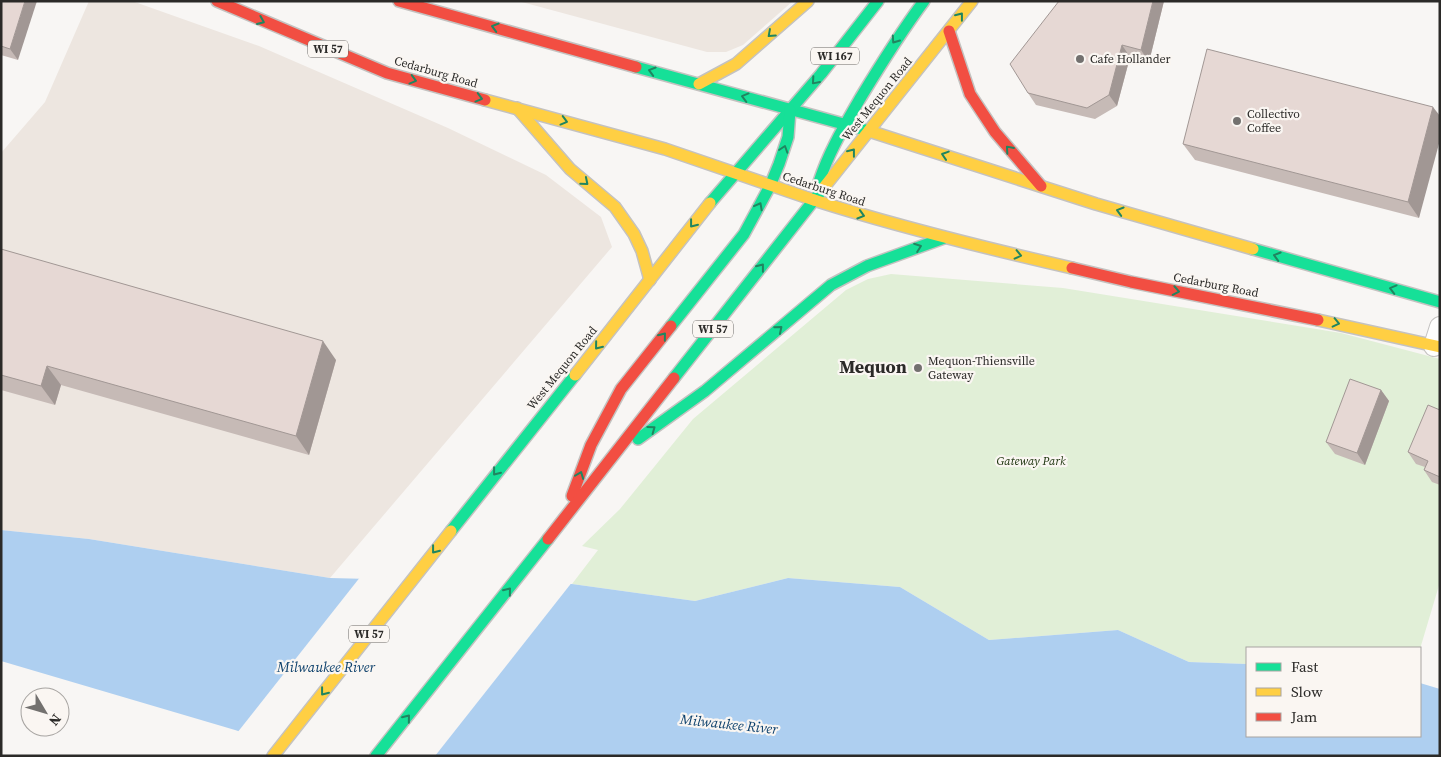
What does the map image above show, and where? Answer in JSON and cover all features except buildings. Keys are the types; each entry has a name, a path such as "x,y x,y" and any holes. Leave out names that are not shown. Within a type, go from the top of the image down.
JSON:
{"main road":[{"name":"Cedarburg Road","path":"217,1 387,73 665,149 770,186 867,217 944,238 1131,282 1438,340"},
{"path":"399,1 869,131 1096,204 1440,302"},
{"path":"699,84 736,64 808,1"},
{"name":"West Mequon Road","path":"273,756 650,280 695,220 821,74 878,1"},
{"path":"814,200 825,160 844,124 894,40 924,1"},
{"name":"West Mequon Road","path":"376,756 972,1"},
{"path":"948,31 970,94 995,132 1041,186"},
{"path":"516,108 570,169 615,207 634,234 642,251 650,280"},
{"path":"563,520 591,445 621,389 744,234 770,186 788,138 790,110"},
{"path":"612,458 705,391 831,285 867,266 944,238"}],"shaded area":[{"path":"89,1 132,1 259,46 448,128 546,175 601,217 612,247 330,578 89,539 1,530 1,153 45,102"},
{"path":"518,1 793,1 743,45 726,52 707,52"}],"green space":[{"name":"Gateway Park","path":"891,274 1063,288 1341,333 1440,359 1440,582 1421,647 1246,647 1246,664 1189,662 1118,630 989,640 900,587 788,578 695,601 572,584 598,550 582,546 620,509 693,419 846,290 868,279"}],"water":[{"name":"Milwaukee River","path":"1,530 89,539 330,578 572,584 695,601 788,578 900,587 989,640 1118,630 1189,662 1246,664 1246,737 1421,737 1421,683 1440,689 1440,756 312,756 235,730 1,661"}],"pier":[{"path":"361,576 573,581 435,756 304,756 237,733"}],"traffic: fast":[{"path":"710,203 821,74 878,1"},
{"path":"819,182 832,149 843,128 891,48 924,1"},
{"path":"636,67 869,131"},
{"path":"671,326 744,234 770,186 779,164 788,137 790,110"},
{"path":"674,378 825,186"},
{"path":"638,439 705,391 831,285 867,266 944,238"},
{"path":"1253,249 1440,302"},
{"path":"451,531 575,375"},
{"path":"376,756 548,539"}],"traffic: slow":[{"path":"699,84 736,64 808,1"},
{"path":"825,186 972,1"},
{"path":"485,100 665,149 814,200"},
{"path":"517,108 570,169 615,207 634,234 642,251 650,280"},
{"path":"869,131 1096,204 1253,249"},
{"path":"814,200 942,237 1072,268"},
{"path":"575,375 710,203"},
{"path":"1318,320 1440,347"},
{"path":"273,756 451,531"}],"traffic: jam":[{"path":"217,1 387,73 485,100"},
{"path":"399,1 636,67"},
{"path":"949,31 970,94 995,132 1041,186"},
{"path":"1072,268 1318,320"},
{"path":"572,496 591,445 621,389 671,326"},
{"path":"548,539 674,378"}],"place":[{"name":"Cafe Hollander","path":"1080,59"},
{"name":"Collectivo Coffee","path":"1237,121"},
{"name":"Mequon-Thiensville Gateway","path":"918,368"}],"district":[{"name":"Mequon","path":"873,367"}]}
